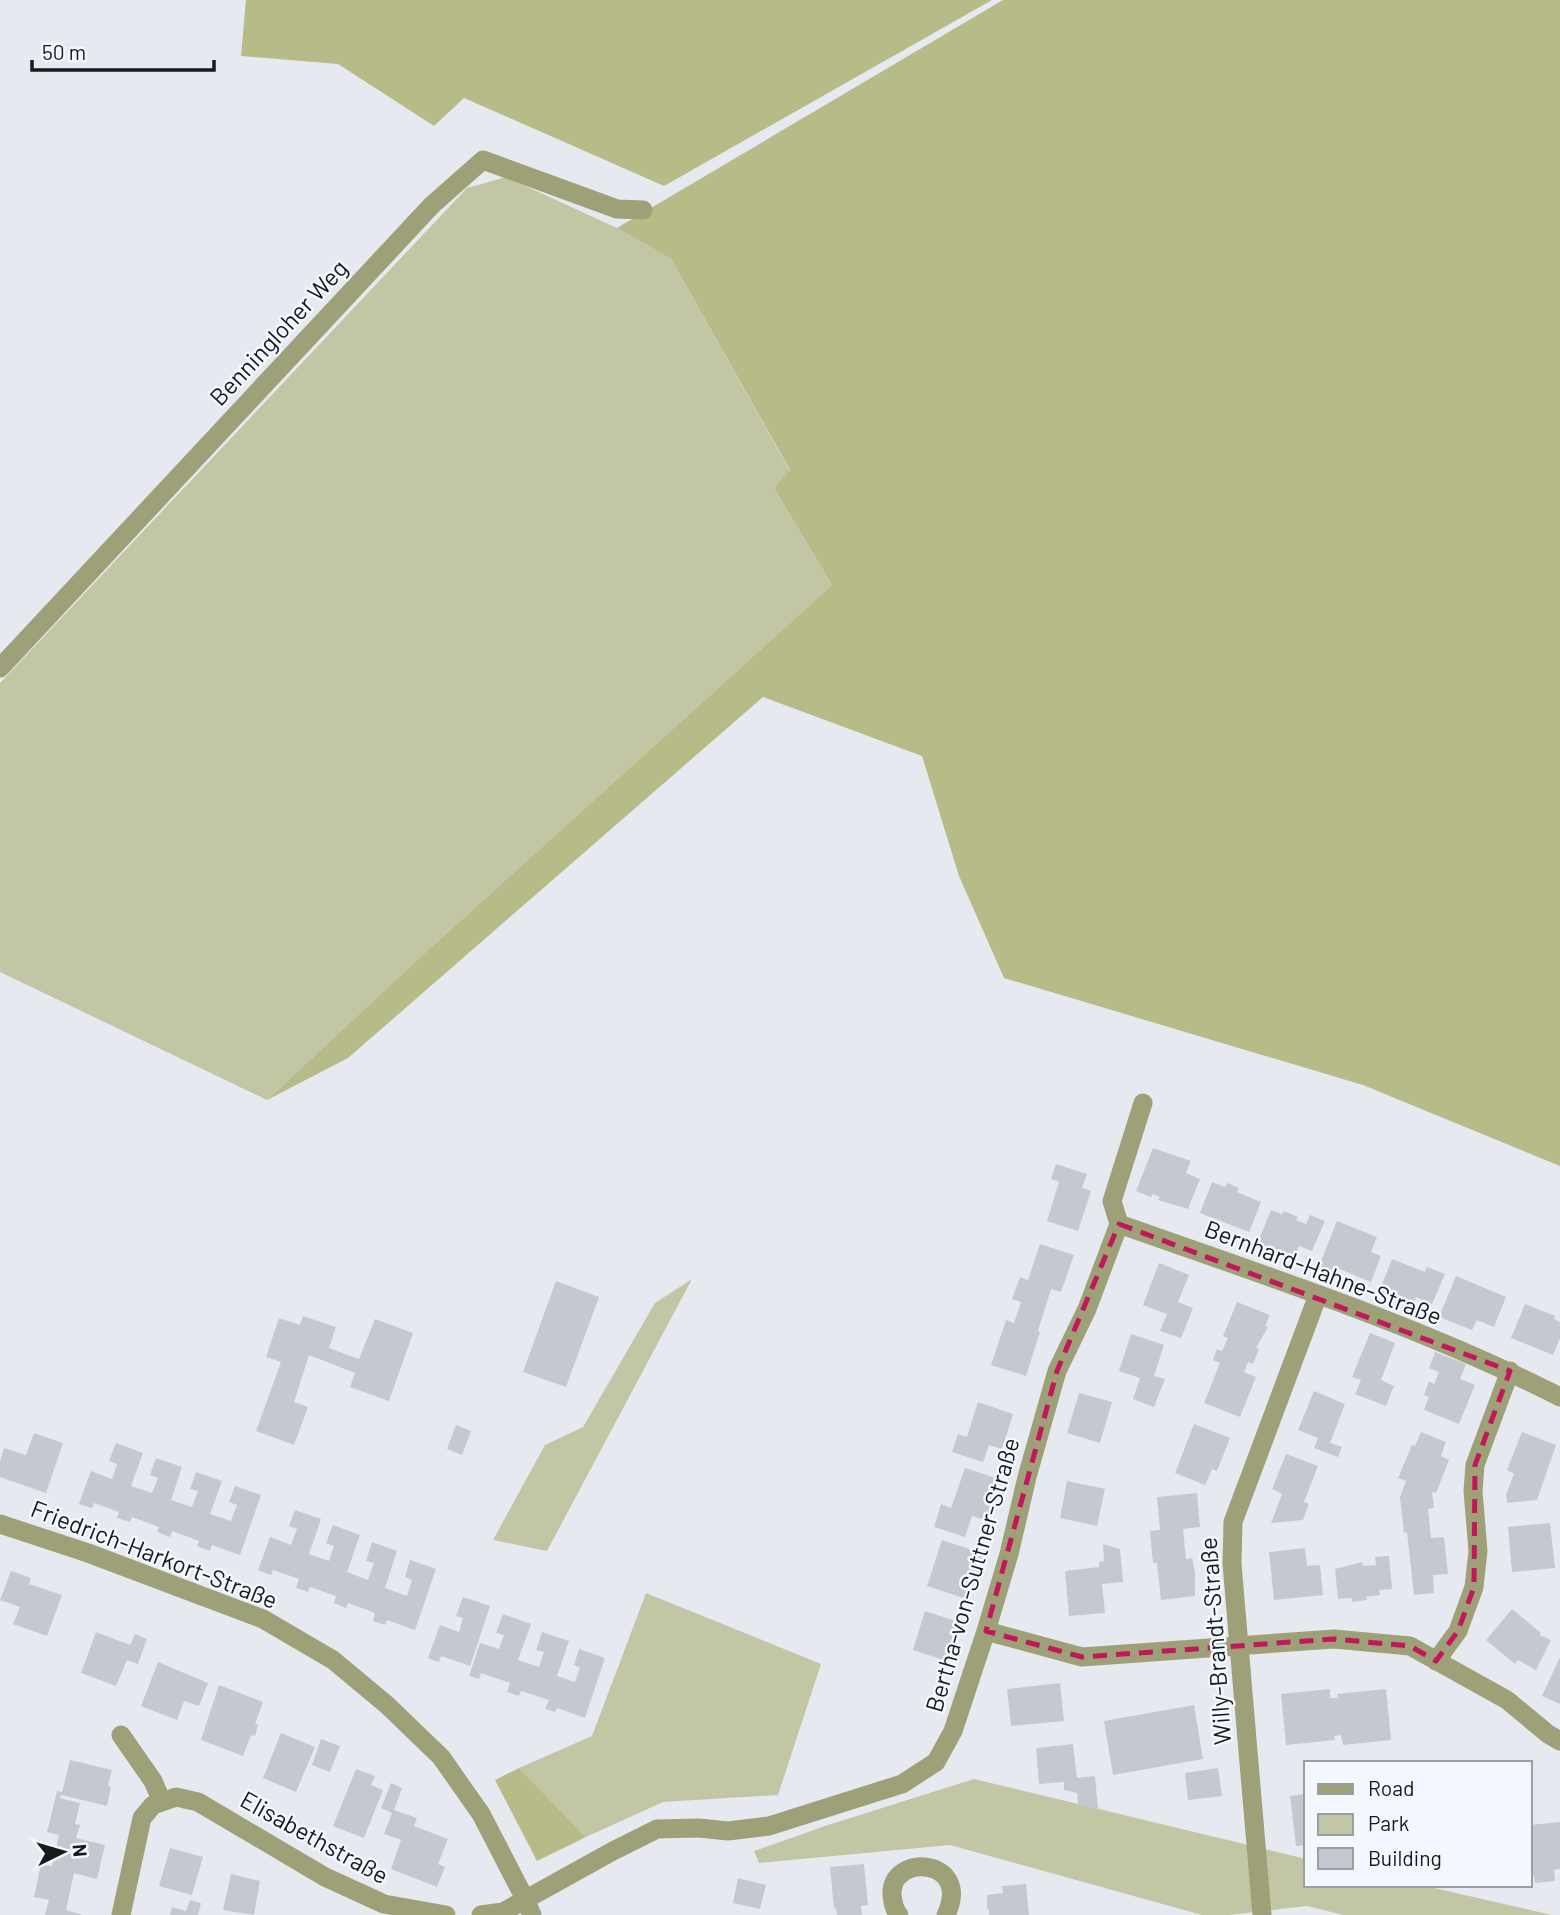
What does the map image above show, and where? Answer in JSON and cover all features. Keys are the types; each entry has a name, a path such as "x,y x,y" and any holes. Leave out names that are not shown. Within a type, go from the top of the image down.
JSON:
{"street":[{"name":"Benningloher Weg","path":"0,668 432,205 483,160 617,209 643,210"},
{"name":"Bertha-von-Suttner-Straße","path":"528,1907 657,1829 699,1828 728,1831 769,1826 902,1784 936,1762 953,1731 1010,1554 1027,1477 1057,1371 1087,1309 1119,1224 1112,1201 1143,1103"},
{"name":"Bernhard-Hahne-Straße","path":"1119,1224 1318,1295 1510,1371 1560,1397"},
{"name":"Willy-Brandt-Straße","path":"1262,1915 1232,1564 1233,1522 1318,1295"},
{"path":"1436,1661 1458,1631 1474,1587 1478,1550 1473,1491 1475,1465 1510,1371"},
{"name":"Friedrich-Harkort-Straße","path":"0,1524 88,1553 263,1619 333,1660 387,1705 440,1757 481,1814 528,1907"},
{"path":"986,1631 1082,1657 1334,1639 1409,1646 1507,1700 1560,1741"},
{"path":"121,1735 153,1781 162,1802 153,1805 142,1818 121,1915"},
{"name":"Elisabethstraße","path":"162,1802 176,1797 198,1802 326,1877 384,1904 446,1915"},
{"path":"899,1915 895,1911 892,1892 900,1875 917,1866 936,1868 950,1882 953,1901 946,1915"},
{"path":"481,1915 528,1907"}],"highlighted area":[{"path":"1119,1224 1510,1371 1475,1465 1474,1587 1458,1631 1436,1661 1410,1646 1334,1639 1082,1657 986,1631 1057,1371"}],"green space":[{"path":"246,0 992,0 664,186 464,98 434,126 338,64 241,56"},
{"path":"1003,0 1560,0 1560,1166 1363,1085 1004,978 959,876 922,756 763,697 348,1058 267,1100 416,961 832,585 774,488 790,470 671,259 617,228"},
{"path":"506,177 617,228 671,259 790,471 774,488 832,585 416,961 267,1100 0,972 0,683 467,188"},
{"path":"692,1279 547,1551 493,1540 545,1445 583,1427 655,1303"},
{"path":"646,1593 821,1664 778,1795 663,1802 586,1837 519,1768 592,1736"},
{"path":"519,1768 586,1837 537,1861 495,1780"},
{"path":"974,1779 1304,1859 1304,1887 1430,1887 1552,1915 1343,1915 1307,1906 1229,1915 1202,1915 950,1845 759,1863 754,1851"}],"building":[{"path":"1153,1148 1191,1161 1186,1173 1200,1179 1188,1209 1158,1200 1160,1197 1152,1194 1151,1197 1136,1191"},
{"path":"1056,1164 1087,1174 1082,1188 1091,1191 1078,1231 1047,1221 1059,1182 1051,1179"},
{"path":"1212,1182 1225,1187 1227,1183 1239,1188 1237,1192 1261,1202 1249,1232 1200,1213"},
{"path":"1271,1210 1282,1214 1284,1211 1306,1224 1310,1215 1325,1221 1312,1251 1299,1246 1294,1259 1257,1244"},
{"path":"1337,1221 1377,1237 1371,1252 1381,1256 1371,1282 1337,1268 1335,1273 1319,1266"},
{"path":"1040,1244 1074,1255 1061,1292 1051,1289 1026,1376 991,1365 1006,1320 1014,1323 1021,1302 1012,1299 1020,1277 1028,1280"},
{"path":"1392,1259 1425,1272 1427,1267 1445,1274 1432,1304 1416,1297 1412,1306 1379,1292"},
{"path":"1159,1263 1189,1275 1178,1302 1193,1308 1181,1338 1160,1331 1167,1314 1143,1305"},
{"path":"1456,1276 1506,1297 1494,1327 1477,1320 1472,1330 1439,1317"},
{"path":"556,1281 599,1297 566,1387 523,1372"},
{"path":"1237,1302 1270,1315 1265,1326 1268,1327 1256,1348 1259,1349 1253,1364 1248,1362 1244,1372 1256,1377 1240,1417 1204,1403 1220,1363 1213,1360 1217,1349 1222,1351 1228,1338 1223,1336"},
{"path":"1525,1304 1555,1316 1554,1319 1560,1322 1560,1338 1553,1355 1511,1338"},
{"path":"303,1316 336,1327 329,1348 359,1359 375,1319 413,1333 389,1401 350,1387 355,1373 309,1355 294,1402 308,1407 294,1445 256,1431 281,1362 266,1357 279,1318 300,1325"},
{"path":"1370,1333 1395,1343 1381,1380 1394,1386 1386,1406 1355,1394 1361,1380 1352,1377"},
{"path":"1131,1334 1164,1345 1154,1376 1165,1379 1154,1407 1133,1399 1140,1378 1119,1371"},
{"path":"1435,1352 1466,1364 1460,1379 1475,1385 1459,1424 1424,1410 1429,1397 1424,1395 1429,1381 1434,1384 1439,1372 1429,1368"},
{"path":"1314,1391 1345,1404 1330,1443 1342,1447 1338,1457 1314,1448 1318,1438 1298,1430"},
{"path":"1079,1393 1112,1402 1100,1443 1067,1433"},
{"path":"978,1402 1013,1414 1002,1449 989,1445 983,1462 952,1452 958,1434 967,1437"},
{"path":"1194,1424 1230,1438 1217,1471 1212,1469 1205,1485 1175,1473"},
{"path":"456,1425 471,1431 462,1455 447,1449"},
{"path":"1421,1432 1446,1442 1441,1456 1449,1460 1436,1493 1432,1492 1434,1508 1428,1509 1431,1538 1444,1537 1448,1574 1433,1575 1434,1593 1414,1595 1400,1497 1406,1481 1398,1478 1412,1445 1415,1446"},
{"path":"1522,1432 1556,1445 1537,1500 1507,1503 1506,1495 1514,1474 1507,1470"},
{"path":"34,1433 63,1443 46,1493 0,1477 4,1448 26,1455"},
{"path":"116,1443 143,1453 131,1486 152,1493 158,1478 150,1475 156,1458 182,1467 171,1500 192,1507 198,1491 190,1489 196,1472 222,1481 210,1514 231,1521 237,1505 229,1502 235,1486 261,1495 240,1555 212,1545 210,1551 197,1546 199,1541 172,1531 170,1537 157,1532 159,1527 132,1517 130,1522 117,1518 119,1512 94,1503 92,1508 79,1504 91,1471 112,1479 117,1464 109,1461"},
{"path":"1286,1454 1318,1466 1304,1502 1309,1504 1303,1520 1271,1523 1282,1494 1272,1489"},
{"path":"965,1468 999,1479 985,1520 972,1516 965,1537 934,1527 941,1504 951,1508"},
{"path":"1067,1481 1105,1489 1097,1526 1060,1518"},
{"path":"1197,1493 1200,1527 1183,1529 1186,1559 1192,1558 1195,1572 1195,1596 1161,1600 1150,1531 1160,1530 1157,1497"},
{"path":"295,1510 321,1519 309,1554 329,1561 334,1546 326,1543 333,1525 360,1535 347,1572 368,1580 374,1563 366,1561 372,1542 397,1551 385,1588 407,1596 412,1580 405,1577 410,1560 436,1569 415,1630 387,1620 385,1625 373,1621 375,1613 348,1603 346,1608 336,1604 336,1596 310,1587 308,1592 296,1588 299,1579 273,1570 271,1575 258,1570 270,1537 291,1545 297,1529 289,1526"},
{"path":"1550,1523 1555,1568 1512,1572 1508,1527"},
{"path":"942,1540 984,1554 969,1600 927,1586"},
{"path":"1103,1544 1120,1549 1123,1582 1102,1584 1105,1613 1069,1616 1065,1571 1099,1567 1099,1562 1104,1561"},
{"path":"1305,1548 1307,1566 1320,1565 1323,1595 1274,1600 1269,1552"},
{"path":"1389,1556 1392,1589 1379,1590 1380,1595 1366,1597 1367,1600 1352,1602 1352,1598 1338,1599 1335,1569 1362,1562 1363,1566 1376,1565 1375,1557"},
{"path":"11,1571 31,1578 29,1584 62,1595 47,1636 13,1624 20,1607 0,1600"},
{"path":"463,1597 490,1606 470,1666 441,1656 439,1662 428,1658 440,1625 459,1632 463,1618 456,1616"},
{"path":"1512,1609 1541,1633 1539,1635 1551,1640 1536,1670 1518,1660 1515,1664 1486,1640"},
{"path":"925,1611 959,1622 946,1661 913,1650"},
{"path":"503,1614 531,1624 518,1660 539,1667 544,1652 536,1650 542,1632 569,1641 557,1676 575,1682 580,1668 574,1665 579,1649 605,1658 585,1718 557,1708 555,1712 545,1709 549,1700 521,1691 519,1696 507,1692 510,1683 481,1673 479,1679 469,1676 480,1643 499,1649 504,1635 496,1633"},
{"path":"96,1632 130,1645 135,1634 147,1639 138,1664 127,1660 116,1686 81,1673"},
{"path":"1560,1657 1560,1704 1542,1696"},
{"path":"158,1662 208,1683 199,1706 184,1701 177,1720 141,1706"},
{"path":"1060,1683 1064,1721 1011,1726 1007,1689"},
{"path":"219,1685 263,1702 255,1724 258,1725 255,1736 251,1735 243,1756 201,1740"},
{"path":"1330,1689 1330,1698 1338,1698 1337,1694 1386,1689 1391,1740 1343,1745 1341,1735 1334,1736 1335,1740 1286,1745 1281,1694"},
{"path":"1194,1705 1203,1759 1113,1775 1104,1721"},
{"path":"281,1733 315,1747 296,1792 263,1778"},
{"path":"321,1739 340,1746 330,1772 312,1765"},
{"path":"1073,1744 1077,1778 1095,1776 1098,1809 1078,1804 1077,1793 1064,1790 1064,1782 1039,1784 1036,1748"},
{"path":"70,1760 112,1770 107,1806 61,1795 60,1798 80,1803 75,1824 80,1825 76,1838 105,1845 97,1879 74,1873 66,1910 83,1915 45,1915 49,1900 34,1897 41,1864 52,1866 59,1835 47,1832 57,1791 62,1792"},
{"path":"1218,1768 1222,1796 1188,1800 1185,1773"},
{"path":"356,1769 375,1776 371,1785 383,1790 364,1838 333,1826"},
{"path":"391,1783 402,1788 394,1810 417,1818 414,1826 448,1839 438,1864 445,1867 437,1887 391,1869 401,1840 384,1834 392,1813 381,1808"},
{"path":"1304,1794 1304,1845 1296,1846 1290,1796"},
{"path":"1560,1822 1560,1869 1554,1870 1555,1881 1535,1883 1532,1876 1532,1825"},
{"path":"170,1848 203,1857 192,1895 159,1886"},
{"path":"864,1864 868,1905 861,1906 862,1915 837,1915 836,1908 834,1909 830,1867"},
{"path":"231,1874 260,1881 254,1915 223,1910"},
{"path":"738,1878 766,1885 760,1909 733,1903"},
{"path":"1026,1884 1029,1915 989,1915 987,1895 1003,1893 1002,1886"},
{"path":"190,1900 201,1903 198,1915 170,1915 172,1907 186,1911"}]}
